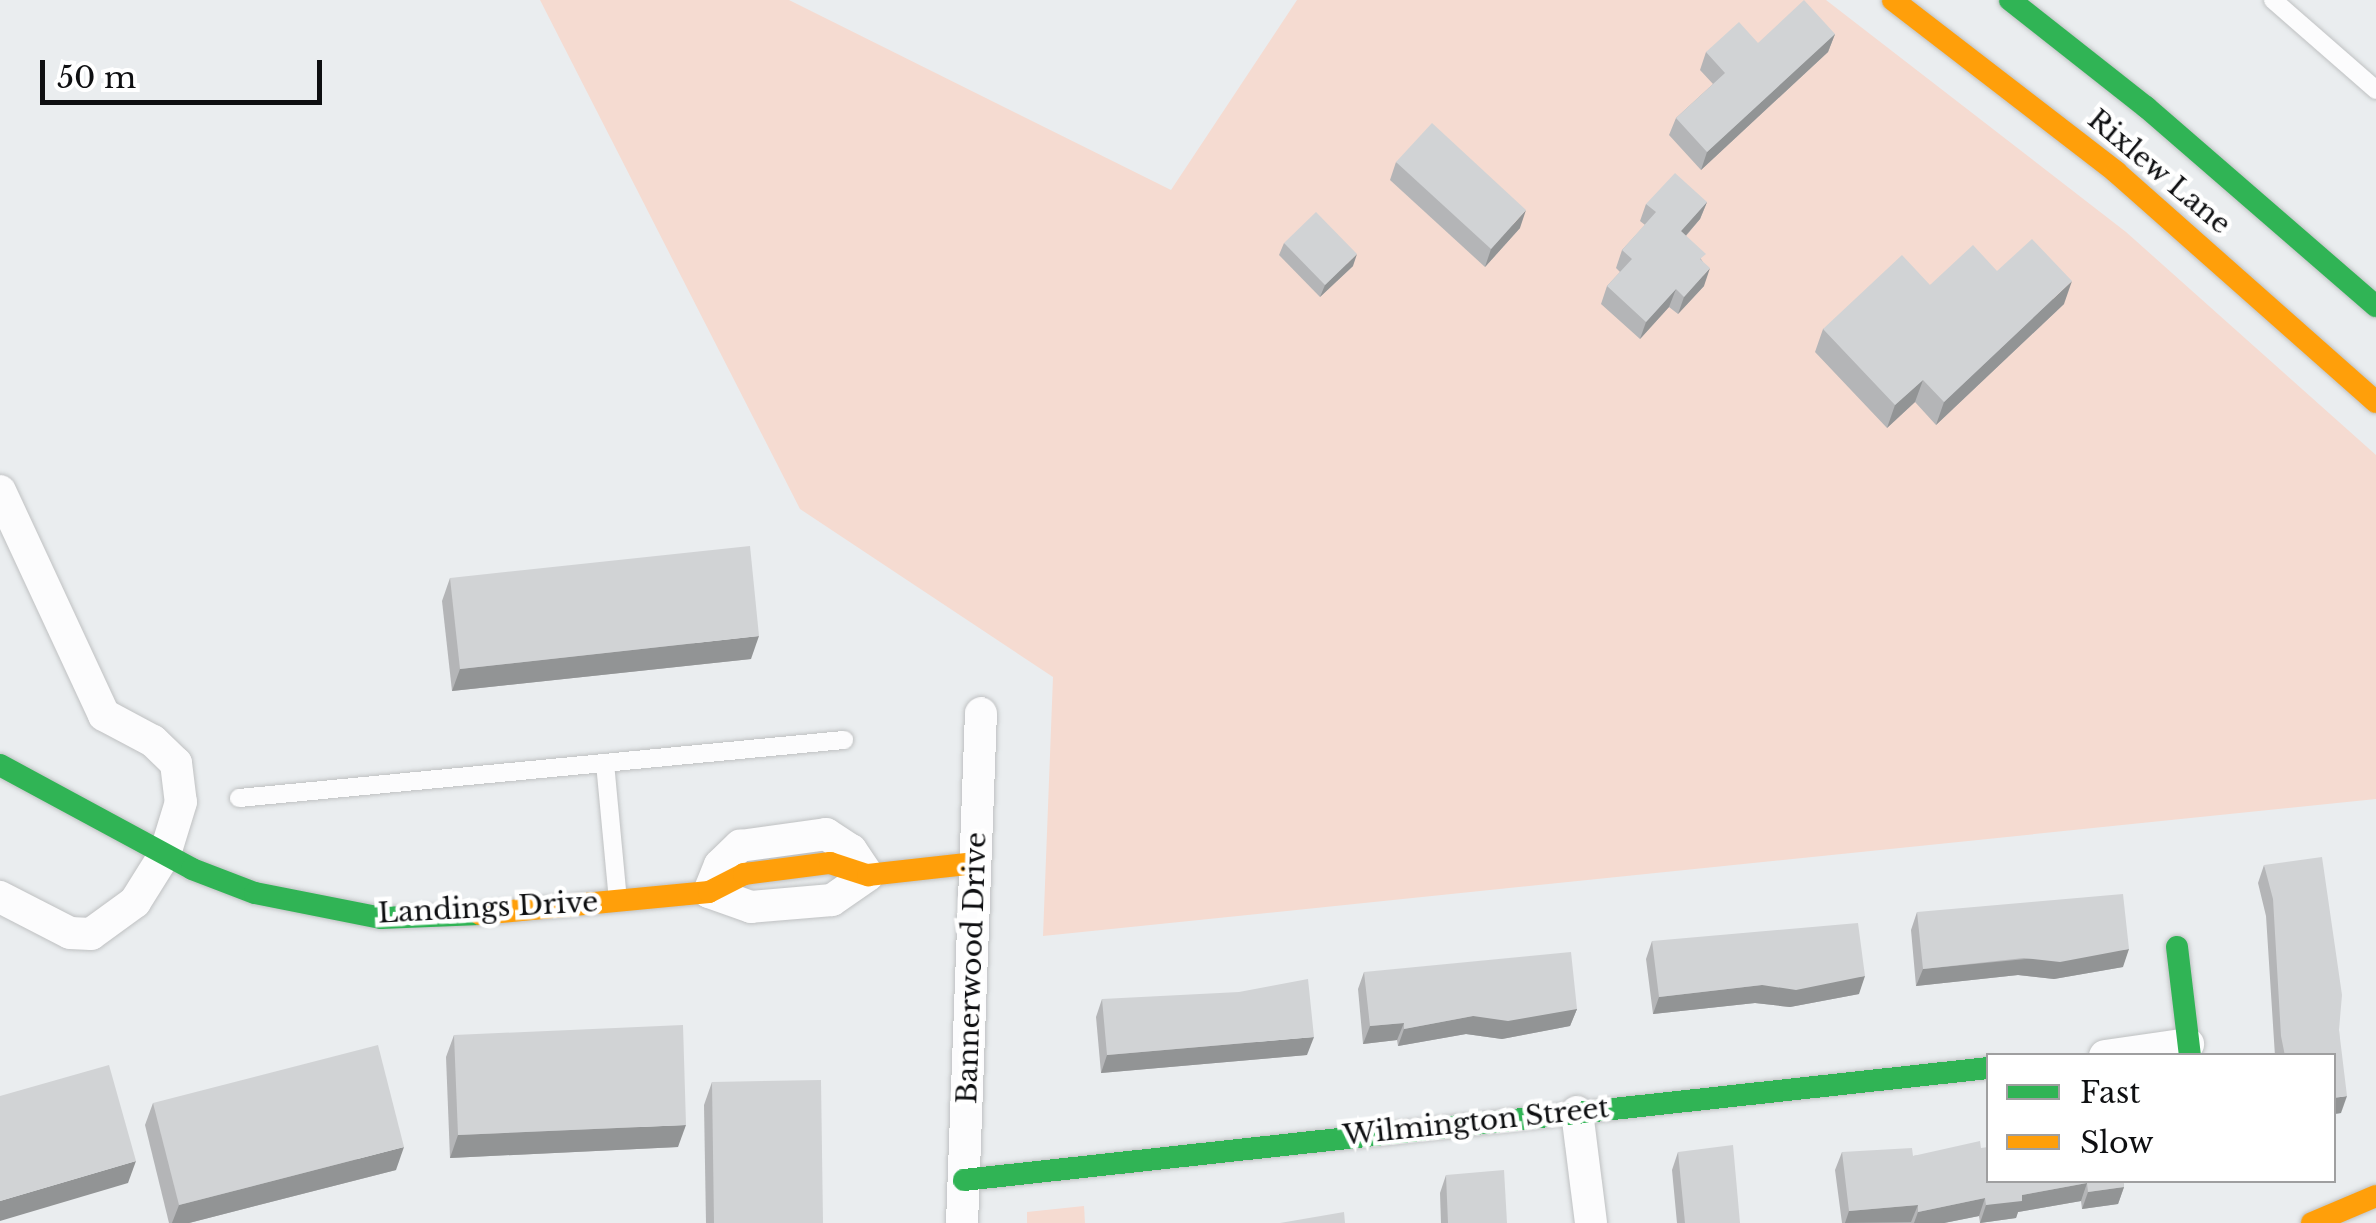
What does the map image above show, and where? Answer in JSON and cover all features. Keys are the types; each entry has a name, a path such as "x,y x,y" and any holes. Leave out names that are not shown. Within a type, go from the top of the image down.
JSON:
{"street":[{"name":"Rixlew Lane","path":"1893,0 2116,172 2376,402"},
{"name":"Rixlew Lane","path":"2010,0 2146,107 2376,306"},
{"path":"0,491 104,714 152,741 176,763 181,802 165,854 134,902 91,934 70,933 0,897"},
{"name":"Bannerwood Drive","path":"962,1223 981,713"},
{"name":"Landings Drive","path":"0,764 165,854 256,893 381,918 708,892 751,907 832,900 868,874 975,863"},
{"path":"708,892 720,864 740,846 826,834 852,850 868,874"},
{"path":"2147,1053 2189,1050 2178,948"},
{"name":"Wilmington Street","path":"964,1180 1986,1068"},
{"path":"1576,1112 1591,1223"},
{"path":"2312,1223 2376,1196"}],"lane":[{"path":"2273,0 2376,90"},
{"path":"239,798 844,740"},
{"path":"605,763 618,901"}],"shaded area":[{"path":"540,0 789,0 1171,190 1297,0 1826,0 2126,232 2376,455 2376,799 1043,936 1053,677 800,509"},
{"path":"1084,1206 1085,1223 1027,1223 1027,1212"}],"building":[{"path":"1804,0 1835,34 1707,152 1676,118 1725,73 1706,52 1739,22 1758,43"},
{"path":"1432,123 1526,210 1491,249 1396,162"},
{"path":"1675,173 1707,202 1681,231 1706,254 1700,259 1710,268 1684,297 1676,289 1646,322 1607,286 1632,259 1622,250 1656,212 1646,204"},
{"path":"1316,212 1357,254 1325,285 1284,243"},
{"path":"2032,239 2072,281 1944,402 1923,380 1895,405 1823,329 1902,255 1930,285 1973,245 1997,271"},
{"path":"750,546 759,636 460,669 450,578"},
{"path":"2322,857 2342,995 2339,1030 2347,1096 2336,1098 2336,1053 2284,1053 2273,899 2264,865"},
{"path":"2123,894 2129,949 2060,962 2024,958 1923,969 1917,912"},
{"path":"1858,923 1865,976 1796,990 1762,985 1659,997 1652,941"},
{"path":"1571,952 1577,1009 1508,1021 1473,1016 1404,1029 1404,1023 1370,1026 1364,972"},
{"path":"1308,979 1314,1037 1107,1055 1102,999 1239,992"},
{"path":"683,1025 686,1125 458,1135 454,1035"},
{"path":"378,1045 404,1147 179,1205 153,1103"},
{"path":"109,1065 136,1161 0,1201 0,1096"},
{"path":"821,1080 823,1223 714,1223 712,1082"},
{"path":"1980,1141 1981,1148 1986,1147 1986,1183 2087,1183 2022,1195 2022,1201 1986,1205 1985,1198 1918,1212 1918,1205 1849,1211 1842,1152 1912,1148 1913,1156"},
{"path":"1733,1145 1740,1223 1685,1223 1678,1152"},
{"path":"1504,1170 1507,1223 1448,1223 1446,1175"},
{"path":"2087,1183 2123,1183 2124,1187 2088,1192"},
{"path":"1344,1212 1345,1223 1280,1223"}],"traffic: fast":[{"path":"2010,0 2146,107 2376,306"},
{"path":"0,765 192,869 255,893 381,918 480,914"},
{"path":"2177,947 2190,1053"},
{"path":"964,1180 1986,1068"}],"traffic: slow":[{"path":"1893,0 2116,172 2376,402"},
{"path":"480,914 709,892 744,874 830,863 868,875 975,863"},
{"path":"2312,1223 2376,1196"}]}
